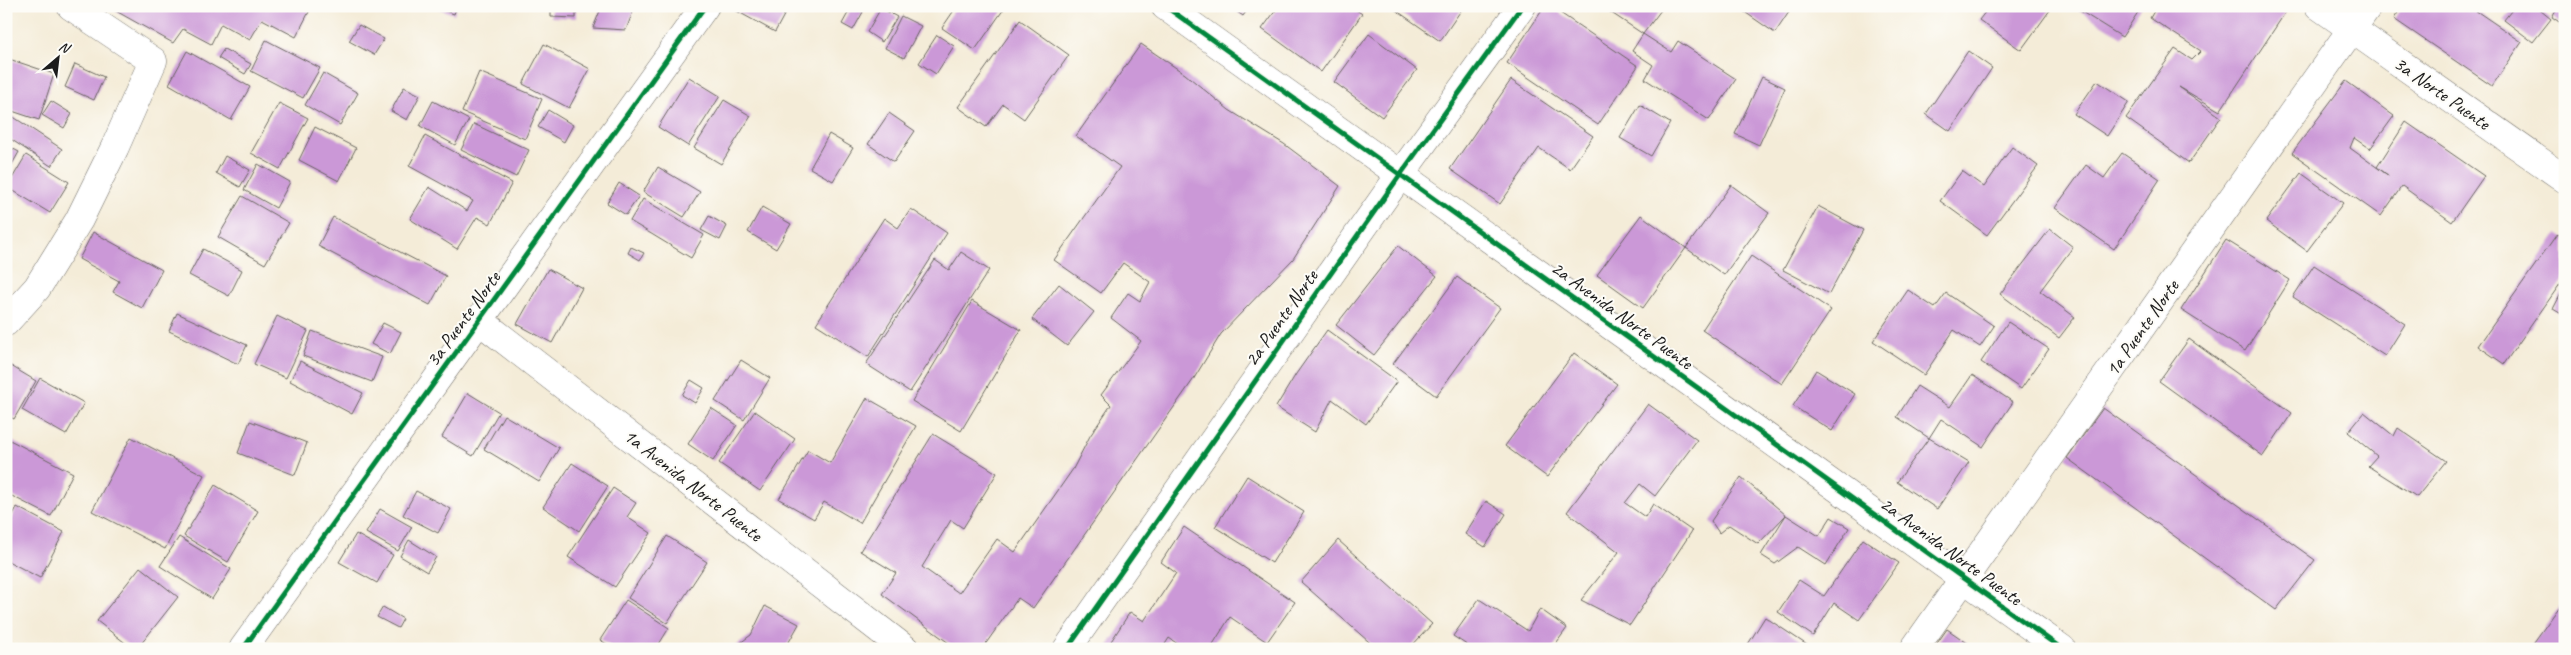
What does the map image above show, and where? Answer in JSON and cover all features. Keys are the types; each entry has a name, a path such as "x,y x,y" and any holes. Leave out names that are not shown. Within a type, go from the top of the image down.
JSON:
{"street":[{"path":"6,322 37,288 79,220 115,147 153,60 71,6"},
{"name":"3a Puente Norte","path":"243,649 705,6"},
{"name":"2a Avenida Norte Puente","path":"1165,6 2062,649"},
{"name":"2a Puente Norte","path":"1067,649 1400,175 1522,6"},
{"name":"3a Norte Puente","path":"2320,6 2565,180"},
{"name":"1a Puente Norte","path":"1914,649 2368,6"},
{"name":"1a Avenida Norte Puente","path":"480,321 905,649"}],"building":[{"path":"107,6 312,6 296,37 262,19 250,40 221,24 211,44 183,29 173,43"},
{"path":"431,6 457,6 454,14"},
{"path":"551,6 576,6 576,18 551,17"},
{"path":"602,6 635,6 626,30 593,28"},
{"path":"734,6 789,6 775,32 733,9"},
{"path":"852,6 863,12 853,30 842,24"},
{"path":"957,6 1006,6 975,50 942,28"},
{"path":"1229,6 1250,6 1243,16"},
{"path":"1279,6 1351,6 1362,14 1321,72 1262,29"},
{"path":"1390,6 1464,6 1440,41"},
{"path":"1545,6 1550,6 1638,66 1598,125 1507,63"},
{"path":"1601,6 1664,6 1643,34"},
{"path":"1736,6 1793,6 1775,33"},
{"path":"1990,6 2053,6 2021,50 1979,20"},
{"path":"2079,6 2142,6 2122,37 2077,9"},
{"path":"2157,6 2281,6 2287,10 2220,111 2179,87 2221,117 2189,163 2126,118 2175,49 2192,60 2201,51 2150,18"},
{"path":"2402,6 2469,6 2522,42 2492,86 2394,19"},
{"path":"2515,6 2535,6 2551,19 2533,42 2504,20"},
{"path":"2558,6 2565,6 2565,26 2552,17"},
{"path":"881,8 897,17 882,42 867,32"},
{"path":"901,16 921,26 904,58 885,48"},
{"path":"1020,20 1069,55 1024,119 1003,104 986,127 958,107"},
{"path":"359,25 384,39 374,55 349,41"},
{"path":"1369,34 1417,70 1382,117 1334,82"},
{"path":"1643,34 1671,52 1678,41 1736,79 1709,120 1645,79 1653,65 1632,51"},
{"path":"937,35 954,46 936,74 919,63"},
{"path":"266,40 320,68 303,98 251,71"},
{"path":"544,44 590,69 569,108 523,84"},
{"path":"1141,44 1185,74 1229,110 1284,144 1340,186 1293,259 1221,334 1193,380 1033,608 1018,598 982,649 957,649 882,594 896,573 860,551 933,434 997,473 963,528 951,520 922,567 959,593 997,539 1015,552 1073,469 1090,436 1111,405 1101,395 1141,341 1111,318 1128,293 1140,301 1150,282 1123,263 1101,293 1054,260 1120,167 1076,136"},
{"path":"224,49 251,64 245,74 218,58"},
{"path":"187,51 250,87 231,120 169,84"},
{"path":"1968,51 1992,68 1950,131 1926,114"},
{"path":"6,58 54,74 39,120 6,109"},
{"path":"75,64 104,77 94,100 65,87"},
{"path":"479,72 542,99 525,139 462,112"},
{"path":"323,73 358,93 340,125 305,105"},
{"path":"689,77 720,96 688,146 658,127"},
{"path":"1762,77 1785,88 1759,145 1735,134"},
{"path":"1511,80 1593,136 1570,169 1539,148 1500,204 1450,169"},
{"path":"2097,81 2129,102 2107,136 2074,114"},
{"path":"2346,81 2394,116 2370,149 2354,138 2350,148 2389,176 2377,167 2406,122 2484,176 2452,222 2402,186 2381,216 2292,153"},
{"path":"404,87 420,95 407,120 391,111"},
{"path":"724,100 751,116 721,164 694,148"},
{"path":"51,101 72,114 64,128 42,115"},
{"path":"433,101 469,120 455,145 420,126"},
{"path":"279,103 308,118 280,169 251,153"},
{"path":"1640,105 1670,123 1651,156 1620,138"},
{"path":"548,110 573,125 564,142 538,127"},
{"path":"889,113 915,131 894,162 868,144"},
{"path":"12,116 62,149 51,166 6,136 6,125"},
{"path":"474,124 529,150 516,177 461,150"},
{"path":"315,127 356,148 339,181 299,160"},
{"path":"829,134 853,148 833,181 810,168"},
{"path":"425,136 512,183 490,224 477,217 457,249 410,219 429,187 467,211 473,201 409,166"},
{"path":"6,145 19,152 6,175"},
{"path":"2012,147 2038,166 1987,235 1940,201 1962,171 1984,187"},
{"path":"2122,153 2160,179 2114,249 2055,208 2086,165 2104,178"},
{"path":"26,155 69,182 50,213 7,187"},
{"path":"225,156 250,170 240,187 216,173"},
{"path":"258,164 290,182 276,208 244,190"},
{"path":"658,167 700,192 684,217 643,192"},
{"path":"2301,173 2343,203 2307,251 2266,221"},
{"path":"619,183 639,196 626,215 607,203"},
{"path":"1731,185 1769,213 1724,275 1686,248"},
{"path":"242,196 289,223 265,264 218,237"},
{"path":"643,199 704,235 691,258 630,221"},
{"path":"1818,206 1863,230 1829,294 1783,270"},
{"path":"762,207 791,224 776,249 748,232"},
{"path":"911,209 947,233 868,357 816,324 884,218 898,228"},
{"path":"1641,215 1686,248 1643,308 1597,275"},
{"path":"709,216 727,226 720,240 701,230"},
{"path":"333,217 446,276 430,305 318,246"},
{"path":"2050,229 2073,247 2040,291 2075,317 2059,338 2000,294"},
{"path":"93,232 162,270 142,308 113,292 119,281 79,259"},
{"path":"2557,234 2565,239 2565,277 2504,364 2478,346"},
{"path":"2226,240 2290,280 2245,351 2181,310"},
{"path":"1398,246 1437,276 1374,355 1336,325"},
{"path":"631,247 644,253 640,260 628,253"},
{"path":"203,249 242,270 229,296 189,275"},
{"path":"961,252 989,270 910,392 866,364 935,260 949,270"},
{"path":"1751,256 1831,310 1782,384 1702,330"},
{"path":"2314,265 2405,324 2385,356 2293,297"},
{"path":"548,269 582,288 552,343 517,324"},
{"path":"1457,277 1500,308 1436,396 1393,364"},
{"path":"1059,284 1094,312 1067,346 1032,319"},
{"path":"2565,286 2565,316 2553,309"},
{"path":"1908,290 1935,308 1946,293 1994,326 1980,347 1954,330 1924,375 1873,341"},
{"path":"972,301 1021,330 961,431 912,401"},
{"path":"177,313 247,345 238,364 169,331"},
{"path":"277,316 308,331 286,378 254,364"},
{"path":"2008,322 2049,349 2021,389 1981,362"},
{"path":"383,323 401,332 390,354 371,344"},
{"path":"1327,330 1397,381 1366,424 1332,399 1315,432 1276,407 1296,374"},
{"path":"312,331 382,357 372,382 303,356"},
{"path":"2189,339 2292,413 2263,456 2159,381"},
{"path":"1574,353 1617,384 1547,477 1505,446"},
{"path":"741,360 770,378 744,420 715,401"},
{"path":"300,361 363,393 352,414 290,381"},
{"path":"6,363 36,381 14,419 6,415"},
{"path":"1816,370 1855,394 1832,431 1793,406"},
{"path":"1972,375 2013,402 1983,447 1941,419 1929,438 1897,417 1917,386 1950,407"},
{"path":"40,378 84,403 66,435 22,410"},
{"path":"691,380 704,388 695,403 682,395"},
{"path":"468,393 499,412 473,456 442,437"},
{"path":"867,398 916,426 860,523 824,502 814,519 779,499 808,450 830,463"},
{"path":"1648,404 1697,440 1655,496 1640,484 1625,503 1645,517 1653,504 1692,531 1630,625 1581,600 1619,552 1567,512"},
{"path":"711,408 737,425 713,461 688,444"},
{"path":"2103,408 2315,560 2276,610 2067,458"},
{"path":"755,411 795,439 760,491 719,463"},
{"path":"2364,412 2394,436 2398,428 2446,461 2417,497 2368,466 2377,456 2348,432"},
{"path":"504,415 559,448 539,482 484,449"},
{"path":"250,421 307,443 295,475 238,453"},
{"path":"131,437 204,475 165,549 92,511"},
{"path":"6,438 73,473 51,516 6,493"},
{"path":"1929,438 1969,462 1937,509 1897,482"},
{"path":"572,463 608,486 579,531 543,507"},
{"path":"1247,476 1304,512 1272,563 1215,527"},
{"path":"1741,477 1786,515 1758,544 1729,525 1719,533 1711,521"},
{"path":"215,485 258,511 228,562 184,536"},
{"path":"613,488 636,503 627,517 651,533 615,587 568,557"},
{"path":"416,491 451,509 438,533 403,515"},
{"path":"1486,501 1506,514 1485,547 1465,534"},
{"path":"17,507 64,532 40,578 6,560 6,528"},
{"path":"380,509 412,527 398,551 366,533"},
{"path":"1786,515 1819,536 1831,517 1849,528 1826,565 1798,547 1775,564 1761,555"},
{"path":"1184,527 1295,602 1267,642 1230,617 1210,649 1185,649 1169,638 1162,649 1106,649 1130,612 1144,621 1176,573 1161,562"},
{"path":"356,534 393,555 377,583 339,562"},
{"path":"667,536 707,562 667,623 628,598"},
{"path":"179,537 231,569 212,599 160,566"},
{"path":"1863,539 1899,563 1859,620 1834,603 1813,636 1778,612 1799,580 1824,596"},
{"path":"409,540 436,557 427,572 400,556"},
{"path":"1338,540 1432,624 1409,649 1377,649 1301,582"},
{"path":"140,567 178,597 137,649 133,649 97,621"},
{"path":"1479,599 1528,631 1540,609 1567,628 1552,649 1473,649 1453,636"},
{"path":"626,600 669,628 656,649 615,649 600,640"},
{"path":"765,606 799,624 785,649 732,649 751,635"},
{"path":"2560,606 2565,610 2565,649 2529,649"},
{"path":"383,607 403,619 398,628 377,617"},
{"path":"1765,617 1813,649 1745,649"},
{"path":"1947,629 1976,649 1933,649"}],"cycle path":[{"path":"243,649 705,6"},
{"path":"1165,6 2062,649"},
{"path":"1067,649 1400,175 1522,6"}]}
